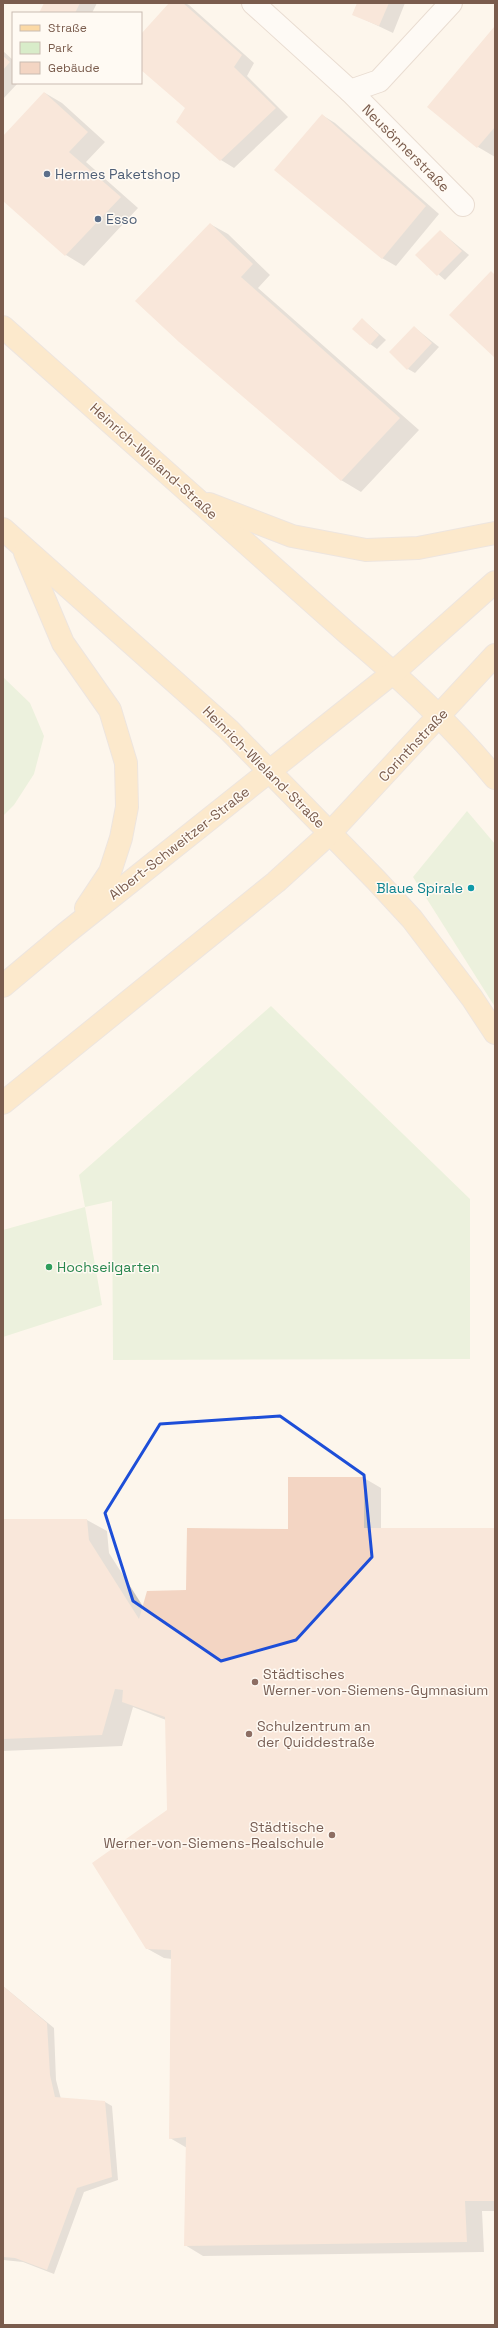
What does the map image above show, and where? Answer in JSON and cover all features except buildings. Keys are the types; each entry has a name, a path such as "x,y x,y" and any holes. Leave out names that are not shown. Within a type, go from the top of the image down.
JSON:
{"main road":[{"name":"Heinrich-Wieland-Straße","path":"3,327 197,500 394,672 440,716 495,778"},
{"path":"197,500 292,536 366,550 418,548 495,533"},
{"name":"Heinrich-Wieland-Straße","path":"3,529 224,725 330,833 412,919 472,998 495,1033"},
{"path":"22,546 64,643 110,710 126,763 127,806 121,838 110,872 94,899 65,934"},
{"path":"394,672 495,582"},
{"name":"Corinthstraße","path":"330,833 495,655"},
{"name":"Albert-Schweitzer-Straße","path":"3,986 65,934 394,672"},
{"path":"3,1103 276,882 330,833"}],"street":[{"name":"Neusönnerstraße","path":"253,3 350,91 463,205"},
{"name":"Neusönnerstraße","path":"350,91 379,81 451,3"}],"highlighted area":[{"path":"280,1416 364,1475 372,1557 296,1640 221,1661 133,1601 105,1513 160,1424"}],"green space":[{"path":"3,677 30,703 44,736 34,774 14,805 3,816"},
{"path":"467,811 495,844 495,1007 413,877"},
{"path":"271,1006 470,1199 470,1359 113,1360 112,1201 85,1207 79,1175"},
{"name":"Hochseilgarten","path":"85,1207 102,1305 3,1337 3,1230"}],"place":[{"name":"Hermes Paketshop","path":"47,174"},
{"name":"Esso","path":"98,219"},
{"name":"Blaue Spirale","path":"471,888"},
{"name":"Hochseilgarten","path":"49,1267"},
{"name":"Städtisches Werner-von-Siemens-Gymnasium","path":"255,1682"},
{"name":"Schulzentrum an der Quiddestraße","path":"249,1734"},
{"name":"Städtische Werner-von-Siemens-Realschule","path":"332,1835"}]}
